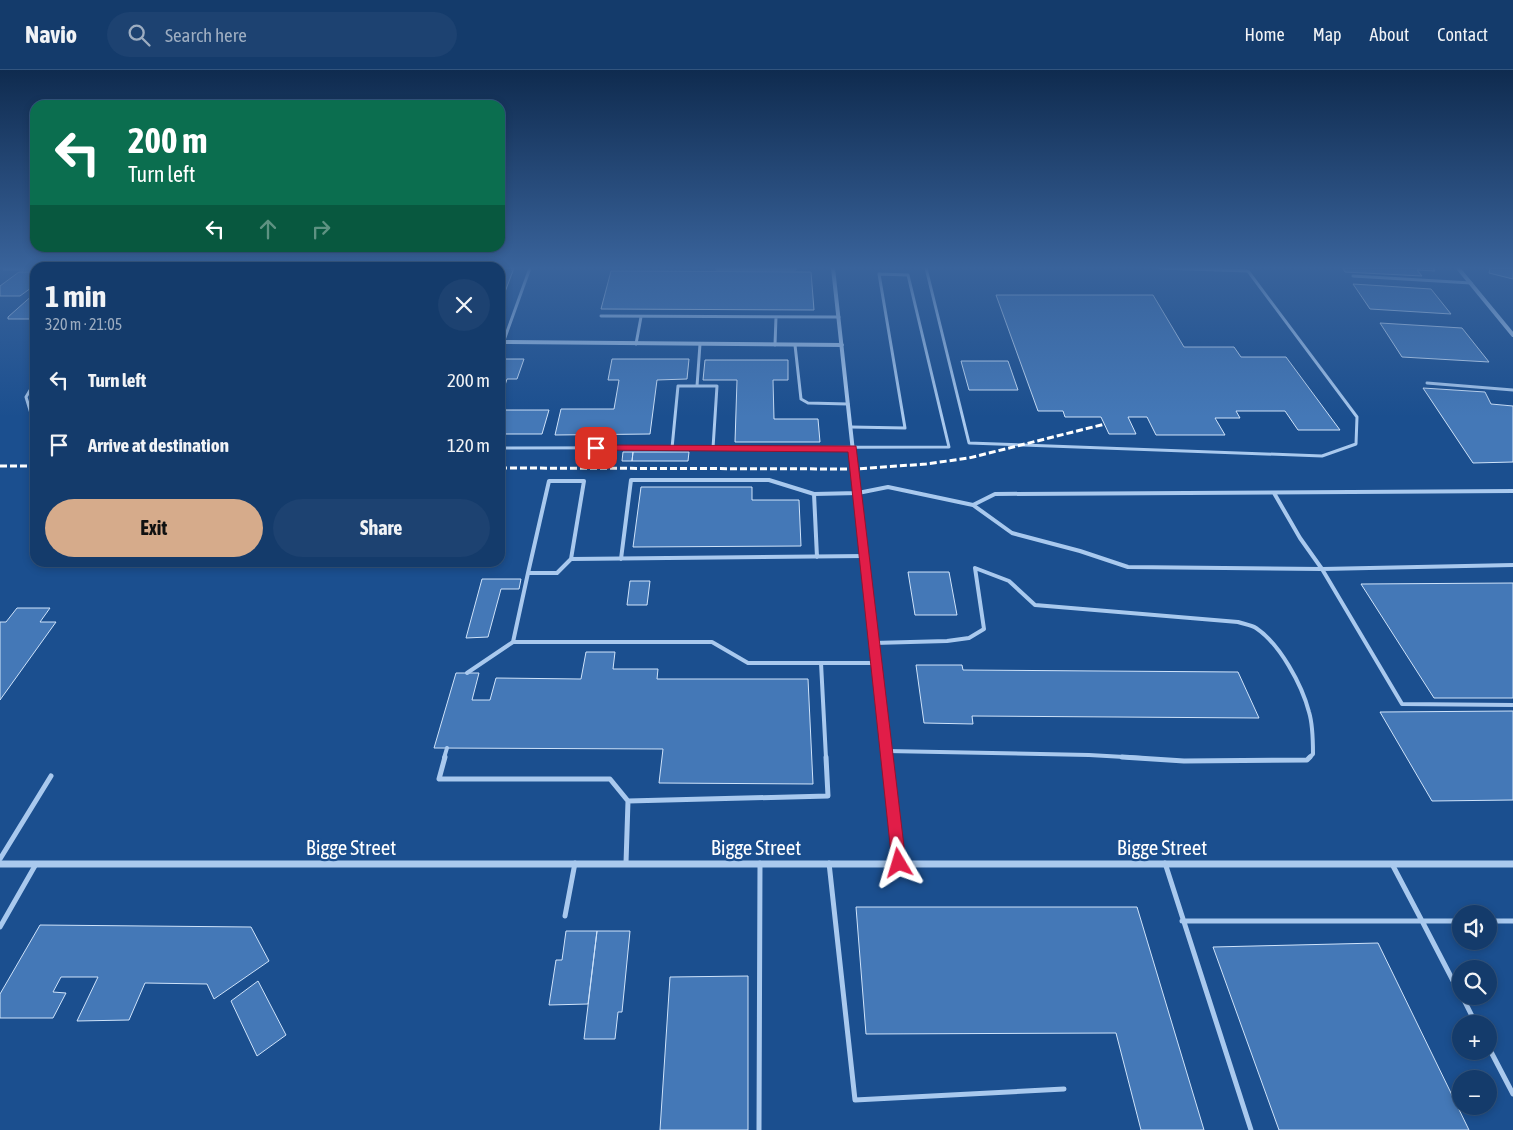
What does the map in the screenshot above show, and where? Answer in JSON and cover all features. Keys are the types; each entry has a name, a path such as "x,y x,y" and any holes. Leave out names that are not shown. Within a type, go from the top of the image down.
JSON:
{"street":[{"path":"1499,317 1513,335"},
{"path":"839,318 899,863"},
{"path":"505,342 842,345"},
{"name":"Bigge Street","path":"0,864 1513,864"}],"lane":[{"path":"505,332 511,317"},
{"path":"636,344 641,317"},
{"path":"775,345 776,317"},
{"path":"805,317 839,318"},
{"path":"851,427 905,428 886,317"},
{"path":"505,448 853,449 950,447 918,317"},
{"path":"938,317 969,443 1322,456 1356,444 1357,417 1283,317"},
{"path":"1508,329 1513,330"},
{"path":"698,386 700,344"},
{"path":"795,345 801,399 808,403 848,404"},
{"path":"1427,383 1513,390"},
{"path":"672,448 678,386 716,386 713,448"},
{"path":"30,390 26,397 30,410"},
{"path":"621,558 631,480 769,480 814,494 858,494 888,486 972,505 1012,533 1080,551 1128,567 1322,569 1513,565"},
{"path":"513,642 528,573 549,481 584,481 571,559 557,573 528,573"},
{"path":"972,505 995,494 1513,491"},
{"path":"1274,493 1300,538 1322,569 1402,704 1513,704"},
{"path":"814,494 817,557"},
{"path":"571,559 865,556"},
{"path":"874,643 947,641 969,638 984,629 975,568 1009,581 1034,605 1238,622 1254,627 1268,639 1296,678 1308,710 1314,754 1307,760 1184,761 1089,755 886,751"},
{"path":"467,673 513,642 712,642 748,663 877,663"},
{"path":"628,801 828,796 821,663"},
{"path":"447,748 439,779 610,779 628,801 626,863"},
{"path":"0,859 51,776"},
{"path":"565,916 575,863"},
{"path":"759,1130 760,863"},
{"path":"828,863 856,1100 1064,1089"},
{"path":"1165,863 1182,921 1251,1130"},
{"path":"0,927 36,864"},
{"path":"1392,864 1452,979"},
{"path":"1182,921 1452,921"},
{"path":"1497,921 1513,921"},
{"path":"1495,1060 1513,1094"}],"building":[{"path":"8,317 30,317 30,319 8,319"},
{"path":"1004,317 1166,317 1184,347 1234,347 1241,357 1286,357 1340,430 1298,430 1285,411 1236,411 1240,418 1215,418 1225,435 1156,435 1147,417 1128,417 1136,434 1109,434 1101,417 1065,417 1063,411 1038,411"},
{"path":"1380,323 1462,328 1489,362 1402,357"},
{"path":"505,359 524,359 517,379 507,379 505,385"},
{"path":"612,359 689,359 687,379 657,380 650,434 555,435 561,409 614,409 619,380 608,380"},
{"path":"705,360 788,360 788,380 773,380 774,419 818,419 820,442 735,442 737,380 703,380"},
{"path":"961,361 1008,361 1018,390 969,390"},
{"path":"1423,388 1485,392 1491,404 1513,406 1513,462 1473,463"},
{"path":"505,410 549,410 542,434 505,434"},
{"path":"623,452 633,452 632,461 622,461"},
{"path":"633,452 689,452 688,461 632,461"},
{"path":"641,487 752,487 752,500 799,500 801,546 633,547"},
{"path":"908,572 949,572 957,615 915,615"},
{"path":"482,579 521,579 519,589 501,589 488,637 466,638"},
{"path":"630,581 650,581 647,605 627,605"},
{"path":"1513,583 1513,698 1434,698 1361,584"},
{"path":"17,608 50,608 40,622 56,622 0,700 0,622 6,622"},
{"path":"586,652 615,652 613,669 658,669 657,679 808,679 813,784 659,783 663,749 434,748 456,673 479,673 472,700 490,700 496,678 581,679"},
{"path":"916,665 962,665 963,670 1238,672 1259,718 972,716 973,724 924,723"},
{"path":"1513,711 1513,800 1432,801 1380,712"},
{"path":"856,907 1137,907 1204,1130 1141,1130 1116,1033 866,1034"},
{"path":"40,925 251,927 269,961 214,999 207,984 145,983 129,1020 77,1021 98,977 61,977 53,992 66,993 53,1018 0,1018 0,994"},
{"path":"566,931 597,931 588,1004 549,1005 556,960 562,960"},
{"path":"597,931 630,931 622,1012 618,1012 615,1039 584,1039"},
{"path":"1378,943 1452,1095 1452,1115 1462,1115 1469,1130 1279,1130 1213,947"},
{"path":"748,976 748,1130 660,1130 670,977"},
{"path":"258,981 286,1035 257,1056 231,1001"}],"railway":[{"path":"505,468 855,469 926,464 969,458 1105,424"},
{"path":"0,466 30,466"}],"route":[{"path":"596,448 853,449 899,863"}]}
